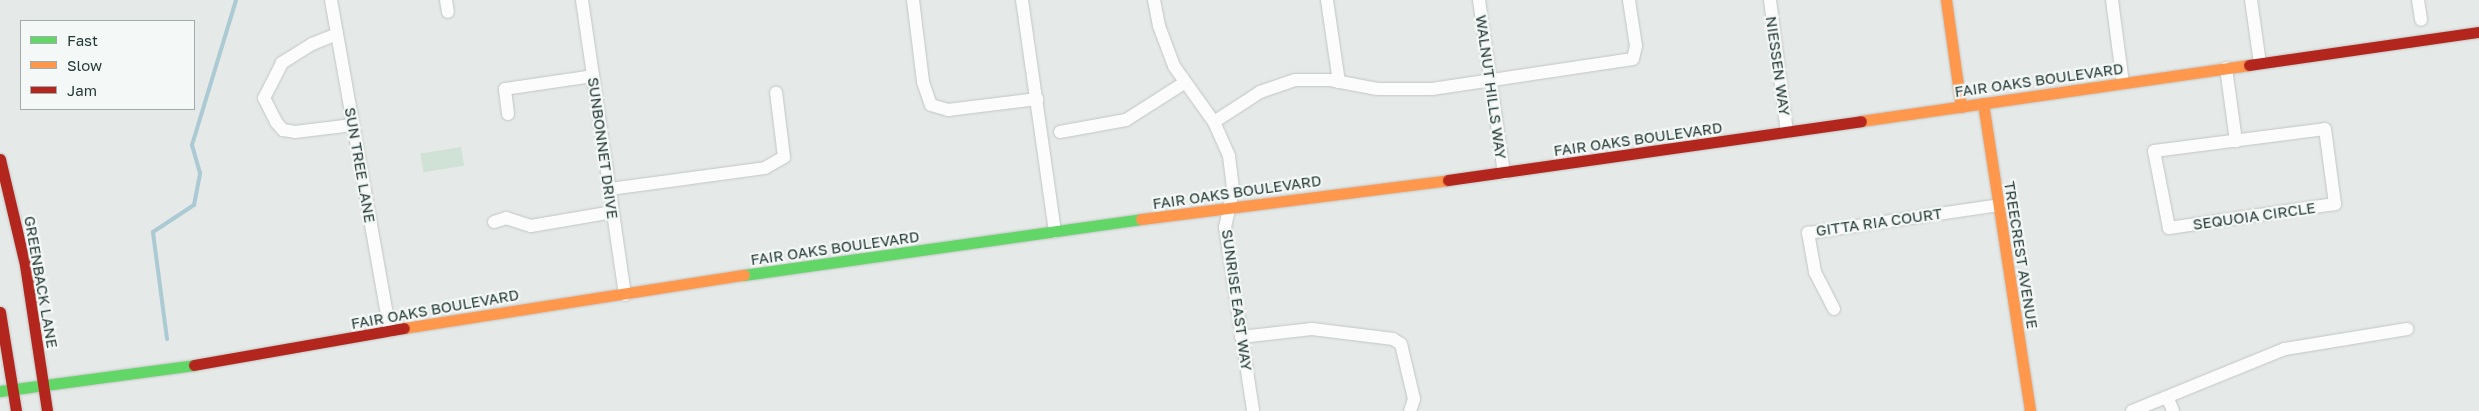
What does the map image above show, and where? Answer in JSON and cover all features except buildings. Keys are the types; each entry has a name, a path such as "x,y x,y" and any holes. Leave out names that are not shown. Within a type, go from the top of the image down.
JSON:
{"main road":[{"path":"1946,0 1961,107"},
{"name":"FAIR OAKS BOULEVARD","path":"0,391 199,364 390,331 1055,232 1228,207 1504,173 2479,32"},
{"name":"TREECREST AVENUE","path":"1983,104 1989,162 2000,205 2030,411"},
{"name":"GREENBACK LANE","path":"0,159 25,265 47,411"},
{"path":"0,312 16,411"}],"street":[{"name":"SUN TREE LANE","path":"331,0 390,331"},
{"name":"SUNBONNET DRIVE","path":"582,0 625,295"},
{"path":"914,0 923,82 931,104 948,110 1037,100"},
{"path":"1022,0 1055,232"},
{"name":"SUNRISE EAST WAY","path":"1154,0 1166,46 1184,83 1214,122 1224,141 1232,172 1233,190 1225,227 1253,411"},
{"path":"1327,0 1339,82"},
{"name":"WALNUT HILLS WAY","path":"1479,0 1504,173"},
{"path":"1214,122 1275,85 1313,79 1404,90 1633,59 1636,46 1629,0"},
{"name":"NIESSEN WAY","path":"1770,0 1787,132"},
{"path":"2112,0 2123,83"},
{"path":"2251,0 2260,63"},
{"path":"2418,0 2421,20"},
{"path":"337,34 312,44 282,63 264,98 276,122 283,130 295,132 353,125"},
{"path":"2226,68 2236,141"},
{"path":"508,114 505,90 593,76"},
{"path":"1060,132 1126,120 1184,83"},
{"path":"610,190 765,168 784,157 776,92"},
{"name":"SEQUOIA CIRCLE","path":"2325,129 2335,204 2169,228 2154,151 2236,141 2325,129"},
{"name":"GITTA RIA COURT","path":"1834,309 1815,272 1808,233 2000,205"},
{"path":"494,222 506,218 531,226 613,212"},
{"path":"1241,337 1312,329 1393,339 1401,344 1414,398 1410,411"},
{"path":"2132,411 2168,399 2285,348 2407,329"},
{"path":"2168,399 2173,411"}],"green space":[{"path":"461,147 464,166 423,172 421,153"}],"waterway":[{"path":"167,339 153,232 194,205 200,173 192,145 236,0"}],"traffic: fast":[{"path":"744,275 1141,219"},
{"path":"0,391 194,365"}],"traffic: slow":[{"path":"1946,0 1961,107"},
{"path":"1861,121 2249,65"},
{"path":"1983,103 2030,411"},
{"path":"1141,219 1448,180"},
{"path":"404,328 744,275"}],"traffic: jam":[{"path":"2249,65 2479,32"},
{"path":"1448,180 1861,121"},
{"path":"0,159 25,265 47,411"},
{"path":"0,312 16,411"},
{"path":"194,365 404,328"}]}
